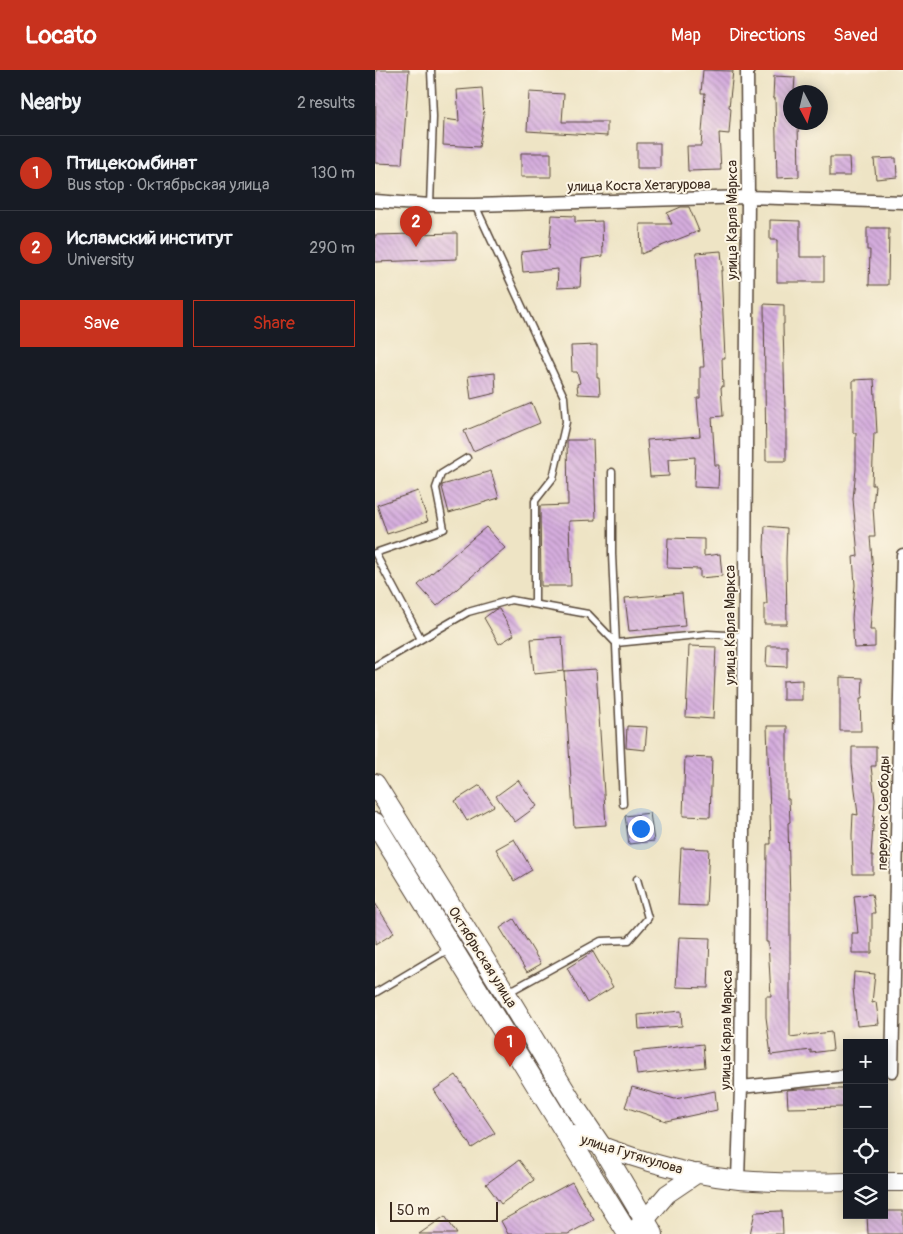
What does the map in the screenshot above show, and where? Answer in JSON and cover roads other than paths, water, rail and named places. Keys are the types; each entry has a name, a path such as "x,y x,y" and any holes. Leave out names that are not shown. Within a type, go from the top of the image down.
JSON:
{"main road":[{"name":"Октябрьская улица","path":"375,784 576,1109 601,1146 649,1227"},
{"name":"Октябрьская улица","path":"375,823 629,1234"},
{"name":"улица Гутякулова","path":"566,1132 601,1146 662,1166 698,1173 784,1183 843,1182"},
{"name":"улица Гутякулова","path":"629,1234 649,1227 667,1194 698,1173"},
{"path":"888,1182 903,1182"}],"street":[{"name":"улица Карла Маркса","path":"738,1179 741,1087 745,636 747,70"},
{"name":"улица Коста Хетагурова","path":"375,201 430,205 748,198 903,202"},
{"name":"переулок Свободы","path":"893,1070 903,555"},
{"path":"741,1087 843,1076"}],"lane":[{"path":"430,205 433,117 431,70"},
{"path":"475,205 564,396 566,422 553,478 535,501 535,604"},
{"path":"421,639 375,553 444,529 436,488 441,474 467,458"},
{"path":"612,472 612,554 623,804"},
{"path":"375,666 468,612 511,600 588,614 616,643"},
{"path":"616,643 708,634 745,636"},
{"path":"506,994 601,941 629,940 649,918 637,879"},
{"path":"375,993 452,948"}],"place":[{"name":"Исламский институт","path":"416,247"},
{"name":"Птицекомбинат","path":"510,1067"}]}
